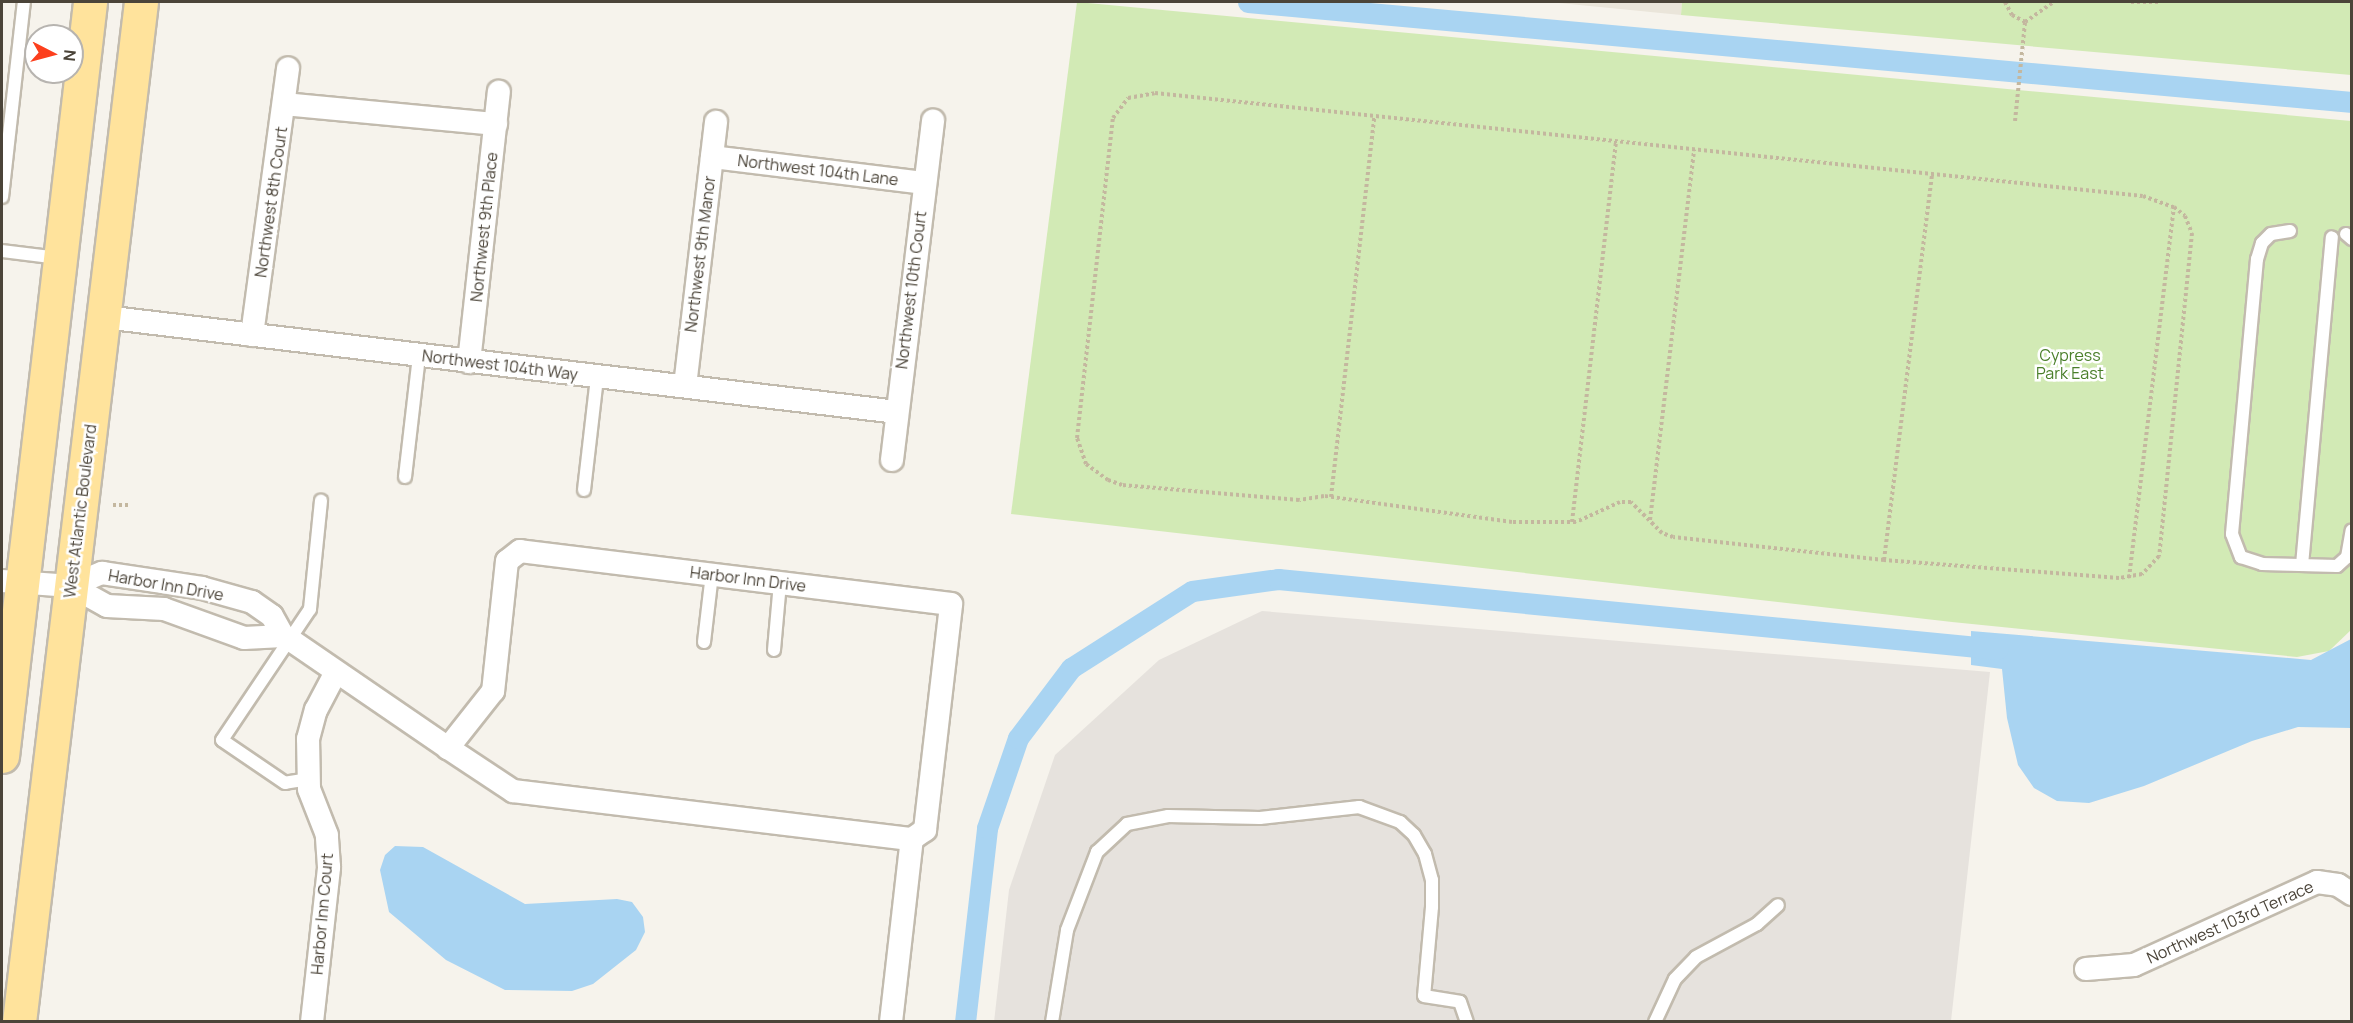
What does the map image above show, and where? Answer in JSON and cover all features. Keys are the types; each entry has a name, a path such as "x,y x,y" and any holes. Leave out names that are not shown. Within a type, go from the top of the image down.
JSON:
{"main road":[{"path":"2,756 12,581 60,258 90,2"},
{"name":"West Atlantic Boulevard","path":"19,1022 141,2"}],"street":[{"name":"Northwest 8th Court","path":"252,335 288,68"},
{"name":"Northwest 9th Place","path":"469,362 499,92"},
{"path":"284,104 496,124"},
{"name":"Northwest 10th Court","path":"892,460 933,120"},
{"name":"Northwest 9th Manor","path":"685,386 716,122"},
{"name":"Northwest 104th Lane","path":"712,157 924,183"},
{"name":"Northwest 104th Way","path":"104,317 897,412"},
{"name":"Harbor Inn Drive","path":"71,586 102,573 202,588 252,602 272,616 287,638 336,672 513,791 912,839 925,830 951,603 520,551 507,561 493,691 448,747"},
{"name":"Harbor Inn Drive","path":"12,581 71,586 107,606 164,609 244,638 287,638"},
{"path":"164,609 165,584"},
{"name":"Harbor Inn Court","path":"312,1022 328,867 327,835 309,789 308,739 316,710 336,672"},
{"name":"Harbor Inn Drive","path":"891,1022 912,839"},
{"name":"Northwest 103rd Terrace","path":"2086,969 2134,965 2317,882 2345,890"}],"lane":[{"path":"2,197 24,2"},
{"path":"2290,231 2271,234 2262,243 2257,259 2232,534 2241,557 2262,564 2337,566 2347,557 2352,530"},
{"path":"2302,565 2332,237"},
{"path":"2,250 60,258"},
{"path":"405,477 418,356"},
{"path":"584,490 597,377"},
{"path":"309,779 285,783 222,740 287,638 310,609 321,501"},
{"path":"704,642 712,574"},
{"path":"774,650 780,583"},
{"path":"1052,1022 1067,930 1097,852 1127,824 1168,816 1260,818 1359,807 1400,822 1414,835 1425,854 1432,889 1424,996 1460,1002 1467,1022"},
{"path":"1655,1022 1676,979 1696,957 1756,924 1778,906"}],"path":[{"path":"2005,2 2012,15 2025,22"},
{"path":"2025,22 2054,2"},
{"path":"2131,2 2160,2"},
{"path":"2015,121 2025,22"},
{"path":"1155,93 1616,142 2144,196 2174,207 2185,216 2192,233 2163,538 2159,556 2151,565 2129,578 1884,560 1672,537 1662,533 1630,502 1620,502 1572,522 1512,522 1331,497 1299,500 1122,485 1086,464 1077,438 1113,118 1118,107 1138,94 1155,93"},
{"path":"1331,497 1374,117"},
{"path":"1572,522 1616,142"},
{"path":"1650,520 1694,150"},
{"path":"1884,560 1932,174"},
{"path":"2129,578 2174,207"},
{"path":"113,505 131,505"}],"shaded area":[{"path":"1549,2 1682,2 1681,15"},
{"path":"1262,611 1990,672 1951,1021 994,1022 1009,890 1055,755 1159,660"}],"green space":[{"name":"Cypress Park East","path":"1077,2 2351,121 2352,629 2329,651 2297,657 1952,622 1011,514"},
{"path":"1682,2 2351,2 2351,75 1681,15"}],"water":[{"path":"1971,631 2311,660 2351,639 2351,728 2298,727 2252,741 2144,786 2089,803 2057,801 2034,788 2018,765 2007,718 2002,669 1971,665"},
{"path":"395,846 423,847 525,904 617,899 632,902 643,917 645,932 636,950 593,984 572,991 505,990 446,960 389,912 380,870 385,855"}],"waterway":[{"path":"1248,2 2352,102"},
{"path":"965,1022 987,828 1018,738 1071,668 1192,591 1278,579 1998,649"}]}
